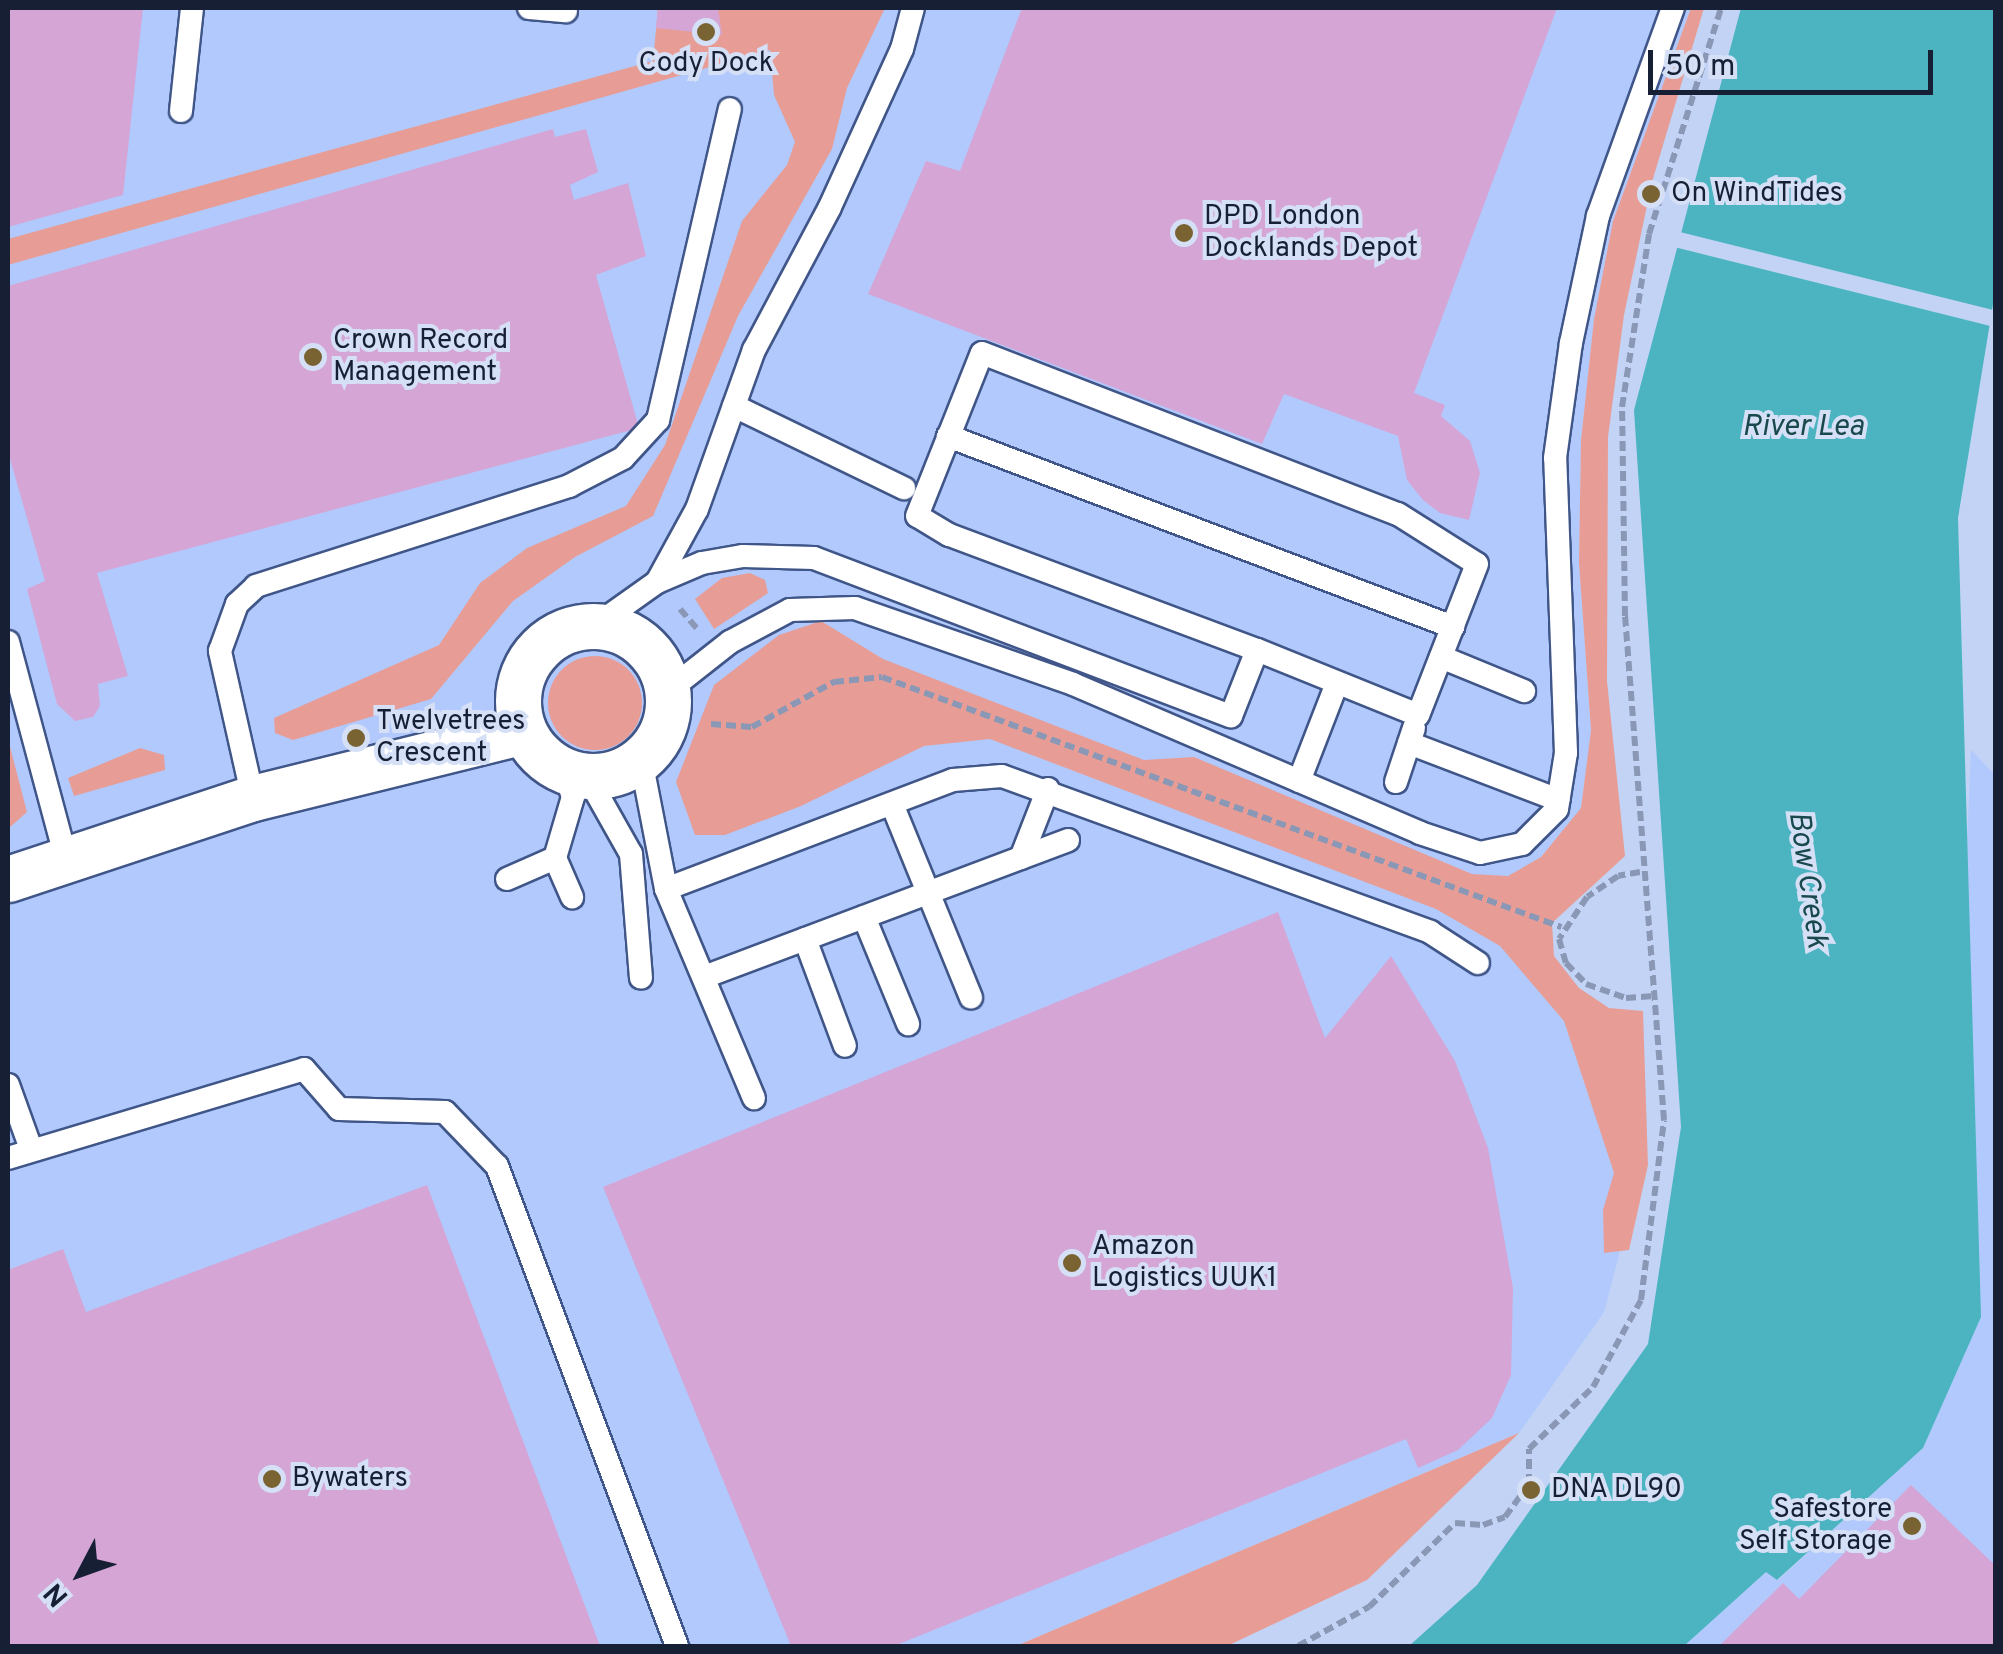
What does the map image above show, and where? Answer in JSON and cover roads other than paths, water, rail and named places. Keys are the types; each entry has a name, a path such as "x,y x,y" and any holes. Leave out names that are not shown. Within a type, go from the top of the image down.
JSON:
{"street":[{"path":"594,626 644,644 669,690 658,740 641,760 607,776 576,773 536,751 524,731 517,706 532,656 568,630 594,626"},
{"path":"8,880 254,798 524,731"}],"lane":[{"path":"181,111 192,8"},
{"path":"529,8 566,11"},
{"path":"657,582 697,509 754,350 902,49 913,8"},
{"path":"669,690 730,642 790,610 854,608 1072,684 1298,781 1480,853 1522,844 1558,800 1566,753 1555,458 1571,343 1598,216 1673,8"},
{"path":"254,798 220,652 237,604 256,586 570,486 623,458 658,420 730,108"},
{"path":"1396,782 1418,714 1477,564 1398,514 982,352 916,516 949,536 1418,714"},
{"path":"734,406 904,488"},
{"path":"948,436 1452,627"},
{"path":"594,626 657,582 702,562 743,556 814,558 1231,716 1257,650"},
{"path":"8,642 66,859"},
{"path":"1441,656 1524,691"},
{"path":"1298,781 1337,683"},
{"path":"1409,742 1558,800"},
{"path":"641,760 666,889 754,1098"},
{"path":"572,896 555,858 574,797 576,773"},
{"path":"576,773 631,854 640,978"},
{"path":"666,889 978,776 1048,789 1430,932 1478,963"},
{"path":"1021,858 1048,789"},
{"path":"892,804 970,998"},
{"path":"704,977 1068,840"},
{"path":"506,879 555,858"},
{"path":"864,917 908,1024"},
{"path":"805,939 845,1046"},
{"path":"8,1158 304,1070 339,1109 445,1112 497,1166 678,1646"},
{"path":"8,1085 31,1149"}],"water":[{"name":"River Lea","path":"1741,8 1995,8 1995,292 1958,518 1981,1317 1923,1448 1777,1580 1766,1572 1684,1646 1409,1646 1477,1585 1648,1344 1681,1127 1634,410"}],"place":[{"name":"Cody Dock","path":"706,32"},
{"name":"On WindTides","path":"1651,194"},
{"name":"DPD London Docklands Depot","path":"1184,233"},
{"name":"Crown Record Management","path":"313,357"},
{"name":"Twelvetrees Crescent","path":"356,738"},
{"name":"Amazon Logistics UUK1","path":"1072,1263"},
{"name":"Bywaters","path":"272,1479"},
{"name":"DNA DL90","path":"1531,1490"},
{"name":"Safestore Self Storage","path":"1912,1526"}],"water label":[{"name":"Bow Creek","path":"1806,880"}]}
